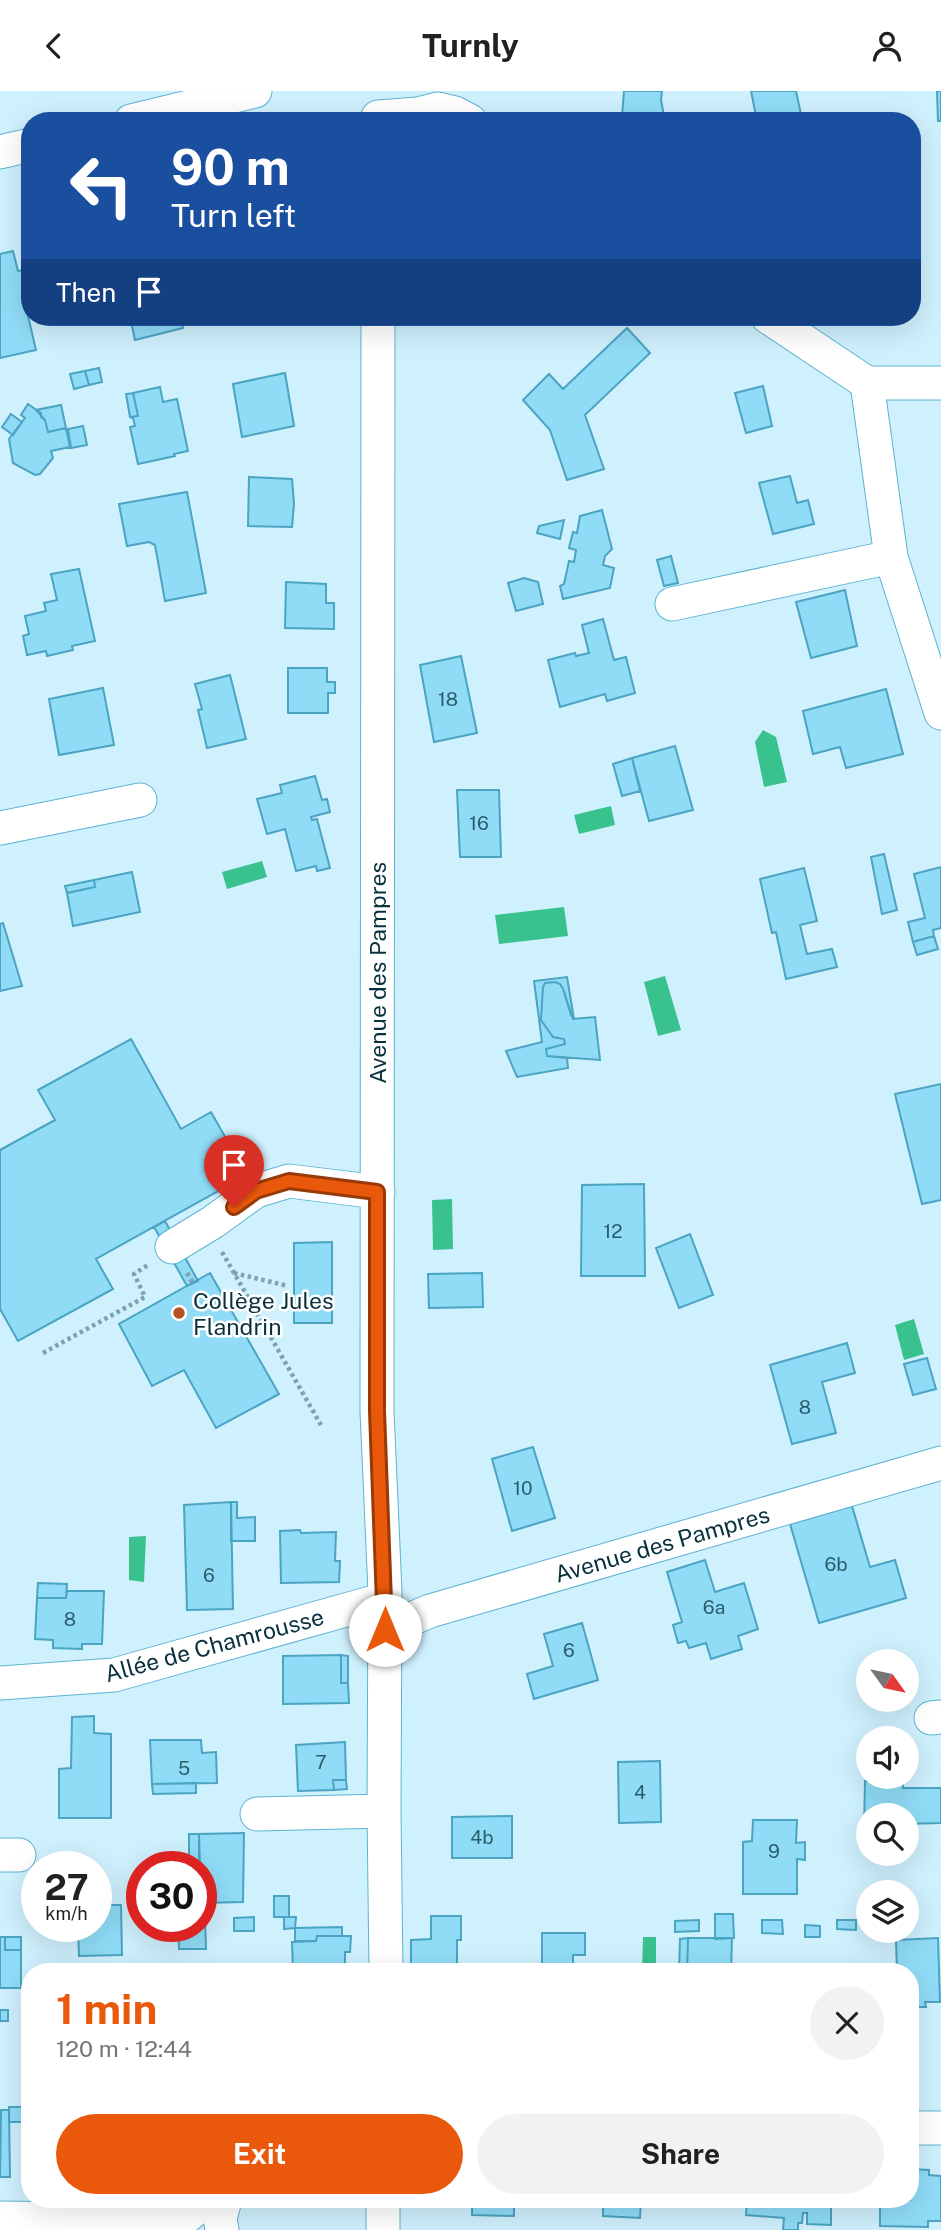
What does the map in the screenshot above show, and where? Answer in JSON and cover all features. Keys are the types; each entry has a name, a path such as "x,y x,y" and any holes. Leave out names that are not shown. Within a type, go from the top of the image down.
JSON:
{"street":[{"path":"168,112 255,91"},
{"path":"426,112 438,109 451,112"},
{"path":"376,110 397,112"},
{"path":"0,152 21,147"},
{"name":"Avenue des Pampres","path":"377,326 377,1411 385,1615 383,1811 386,1963"},
{"path":"782,326 867,383 941,383"},
{"path":"867,383 891,557 941,713"},
{"path":"672,604 891,557"},
{"path":"0,828 140,800"},
{"path":"172,1247 256,1191 289,1181 377,1192"},
{"name":"Avenue des Pampres","path":"385,1615 430,1611 941,1463"},
{"name":"Allée de Chamrousse","path":"0,1683 114,1675 385,1615"},
{"path":"257,1814 383,1811"},
{"path":"919,2128 941,2128"},
{"path":"17,2222 147,2220 185,2227 198,2208"},
{"path":"222,2230 220,2218 223,2208"},
{"path":"383,2208 383,2230"}],"path":[{"path":"172,1247 216,1242 321,1425"},
{"path":"43,1353 145,1297 134,1274 136,1272"},
{"path":"234,1273 288,1286"}],"shaded area":[{"path":"763,730 776,737 787,782 764,787 755,742"},
{"path":"611,806 615,825 579,834 574,815"},
{"path":"262,861 267,877 227,889 222,872"},
{"path":"564,907 568,936 499,944 495,915"},
{"path":"665,976 681,1030 658,1036 644,982"},
{"path":"452,1199 453,1249 433,1250 432,1200"},
{"path":"914,1319 924,1354 904,1360 895,1325"},
{"path":"146,1536 144,1582 129,1580 129,1537"},
{"path":"643,1937 656,1937 656,1963 642,1963"}],"building":[{"path":"624,91 662,91 663,112 622,112"},
{"path":"751,91 796,91 801,112 755,112"},
{"path":"937,91 941,91 941,121 938,121"},
{"path":"13,251 18,271 21,270 21,326 30,326 36,350 0,358 0,254"},
{"path":"132,326 183,328 135,340"},
{"path":"627,328 650,353 585,415 604,469 567,480 550,430 523,400 549,374 563,389"},
{"path":"99,368 102,382 89,385 85,371"},
{"path":"85,371 89,385 74,389 70,374"},
{"path":"285,373 294,426 242,437 233,384"},
{"path":"763,386 772,426 746,433 735,393"},
{"path":"160,387 163,402 177,399 188,451 138,464 130,427 135,426 133,418 130,417 138,416 133,393"},
{"path":"133,393 138,416 130,417 126,394"},
{"path":"28,404 41,413 48,432 66,428 70,447 51,451 53,458 40,474 35,475 13,463 9,439 25,418 21,415"},
{"path":"61,405 66,428 48,432 45,420 36,410"},
{"path":"11,414 22,422 13,435 2,427"},
{"path":"83,426 87,445 71,448 68,429"},
{"path":"790,476 797,503 808,500 814,524 773,534 759,483"},
{"path":"249,477 292,479 292,527 248,526"},
{"path":"187,492 206,593 165,601 155,545 149,542 127,546 119,504"},
{"path":"602,510 612,549 605,556 603,565 614,568 610,588 563,599 560,586 564,584 569,561 574,562 576,550 569,548 573,532 577,533 580,516"},
{"path":"564,520 560,539 537,533 539,526"},
{"path":"671,556 678,583 664,586 657,560"},
{"path":"79,569 95,641 47,656 46,651 27,655 23,636 29,634 25,616 46,611 44,603 57,600 51,574"},
{"path":"524,578 538,582 543,604 516,611 508,583"},
{"path":"286,582 326,584 326,603 334,603 334,629 285,628"},
{"path":"845,590 857,646 811,658 796,602"},
{"path":"603,619 614,660 626,657 635,693 607,701 605,694 560,707 548,660 575,653 576,656 589,653 582,625"},
{"path":"461,656 477,733 434,742 420,665"},
{"path":"288,668 327,668 327,682 335,682 335,693 328,693 328,713 288,713"},
{"path":"230,675 246,739 207,748 198,710 202,709 195,684"},
{"path":"103,688 114,745 59,755 49,699"},
{"path":"886,689 903,754 846,768 840,747 813,754 803,711"},
{"path":"675,746 693,810 649,821 632,758"},
{"path":"632,758 640,791 622,796 613,764"},
{"path":"315,776 322,800 327,799 330,812 311,817 312,820 317,819 330,868 317,871 316,866 296,871 285,829 267,834 257,799 282,793 280,785"},
{"path":"457,790 499,790 501,857 460,857"},
{"path":"884,854 897,910 882,914 871,857"},
{"path":"941,867 941,928 933,930 934,936 913,942 908,922 925,918 914,874"},
{"path":"804,868 817,921 800,925 807,954 832,949 837,967 786,979 776,932 772,933 760,879"},
{"path":"132,872 140,912 73,926 67,893 95,887 94,880"},
{"path":"94,880 95,887 67,893 65,886"},
{"path":"3,923 22,986 0,991 0,924"},
{"path":"934,936 938,949 917,955 913,942"},
{"path":"567,977 574,1019 563,989 555,982 545,983 543,987 541,1020 553,1037 564,1039 565,1044 546,1049 547,1056 567,1058 568,1068 517,1077 506,1051 542,1042 534,981"},
{"path":"555,982 563,989 573,1019 595,1017 600,1060 547,1056 546,1049 565,1044 564,1039 553,1037 541,1020 543,987 545,983"},
{"path":"131,1039 181,1129 211,1112 247,1175 96,1259 113,1289 18,1341 0,1309 0,1150 55,1120 38,1090"},
{"path":"941,1084 941,1200 922,1204 895,1094"},
{"path":"644,1184 645,1276 581,1276 582,1185"},
{"path":"165,1221 198,1281 187,1286 154,1227"},
{"path":"690,1234 713,1295 679,1308 656,1248"},
{"path":"332,1242 332,1323 294,1323 294,1243"},
{"path":"210,1273 279,1394 216,1428 184,1370 152,1386 119,1324"},
{"path":"482,1273 483,1307 429,1308 428,1274"},
{"path":"847,1343 855,1373 822,1382 836,1433 792,1444 770,1365"},
{"path":"927,1358 936,1389 913,1395 904,1364"},
{"path":"533,1447 555,1518 512,1531 492,1459"},
{"path":"231,1502 237,1502 237,1518 255,1517 255,1541 231,1541"},
{"path":"231,1502 233,1609 187,1610 184,1505"},
{"path":"852,1506 870,1567 895,1560 906,1598 819,1623 790,1524"},
{"path":"300,1530 301,1533 336,1532 335,1561 340,1561 339,1582 281,1583 280,1531"},
{"path":"705,1560 715,1592 744,1583 758,1629 738,1636 742,1649 711,1659 706,1643 689,1648 686,1641 678,1643 673,1625 682,1622 667,1572"},
{"path":"38,1583 67,1584 66,1598 37,1598"},
{"path":"67,1591 104,1591 102,1644 82,1644 82,1649 53,1648 53,1640 35,1639 37,1598 66,1598"},
{"path":"582,1623 598,1680 534,1699 527,1674 553,1666 544,1634"},
{"path":"341,1655 348,1656 348,1683 341,1683"},
{"path":"341,1655 341,1683 348,1683 349,1703 283,1704 283,1656"},
{"path":"94,1716 94,1733 111,1734 111,1818 59,1818 59,1769 71,1768 72,1717"},
{"path":"150,1740 201,1740 202,1753 216,1752 217,1783 152,1784"},
{"path":"345,1742 346,1780 333,1780 334,1790 298,1791 296,1745"},
{"path":"660,1761 661,1822 619,1823 618,1762"},
{"path":"333,1780 346,1780 347,1789 334,1790"},
{"path":"196,1783 196,1793 153,1794 152,1784"},
{"path":"941,1788 941,1823 919,1824 919,1803 865,1803 865,1789"},
{"path":"512,1816 512,1858 452,1858 452,1817"},
{"path":"753,1820 797,1820 796,1843 805,1842 805,1860 797,1859 797,1894 743,1894 743,1842 752,1841"},
{"path":"244,1833 243,1902 217,1903 217,1851 199,1851 199,1834"},
{"path":"189,1834 199,1834 199,1851 189,1851"},
{"path":"274,1896 289,1896 289,1917 274,1917"},
{"path":"112,1905 121,1905 122,1955 79,1956 79,1942 112,1942"},
{"path":"715,1914 733,1914 734,1938 715,1939"},
{"path":"431,1916 461,1916 457,1963 411,1963 411,1940 431,1939"},
{"path":"254,1917 254,1931 234,1931 234,1918"},
{"path":"284,1917 296,1917 295,1928 284,1929"},
{"path":"699,1920 699,1931 675,1932 675,1921"},
{"path":"762,1920 782,1920 783,1934 762,1933"},
{"path":"837,1920 856,1920 856,1930 837,1929"},
{"path":"805,1925 820,1926 820,1937 805,1937"},
{"path":"342,1927 342,1936 317,1936 316,1941 295,1941 295,1928"},
{"path":"542,1933 585,1933 585,1955 573,1955 573,1963 542,1963"},
{"path":"317,1936 351,1936 350,1952 345,1952 345,1963 293,1963 292,1942 316,1941"},
{"path":"0,1937 5,1937 5,1950 21,1950 21,1988 0,1988"},
{"path":"5,1937 21,1937 21,1950 5,1950"},
{"path":"688,1938 687,1963 679,1963 680,1939"},
{"path":"688,1938 732,1938 731,1963 687,1963"},
{"path":"938,1938 940,2002 925,2002 926,2007 919,2007 919,1963 897,1963 896,1943 919,1943 919,1939"},
{"path":"179,1942 206,1942 206,1949 179,1949"},
{"path":"0,2010 8,2010 8,2021 0,2021"},
{"path":"9,2107 21,2107 21,2122 9,2122"},
{"path":"1,2110 9,2110 10,2177 0,2177"},
{"path":"919,2169 929,2170 929,2175 941,2176 941,2221 928,2221 928,2227 880,2226 880,2208 919,2208"},
{"path":"472,2208 514,2208 514,2216 472,2215"},
{"path":"603,2208 641,2208 640,2218 603,2216"},
{"path":"746,2208 831,2208 831,2225 807,2224 807,2213 803,2213 798,2230 783,2230 784,2218 746,2215"}],"place":[{"name":"Collège Jules Flandrin","path":"179,1313"}],"route":[{"path":"234,1207 256,1191 289,1181 377,1192 377,1411 385,1630"}]}
